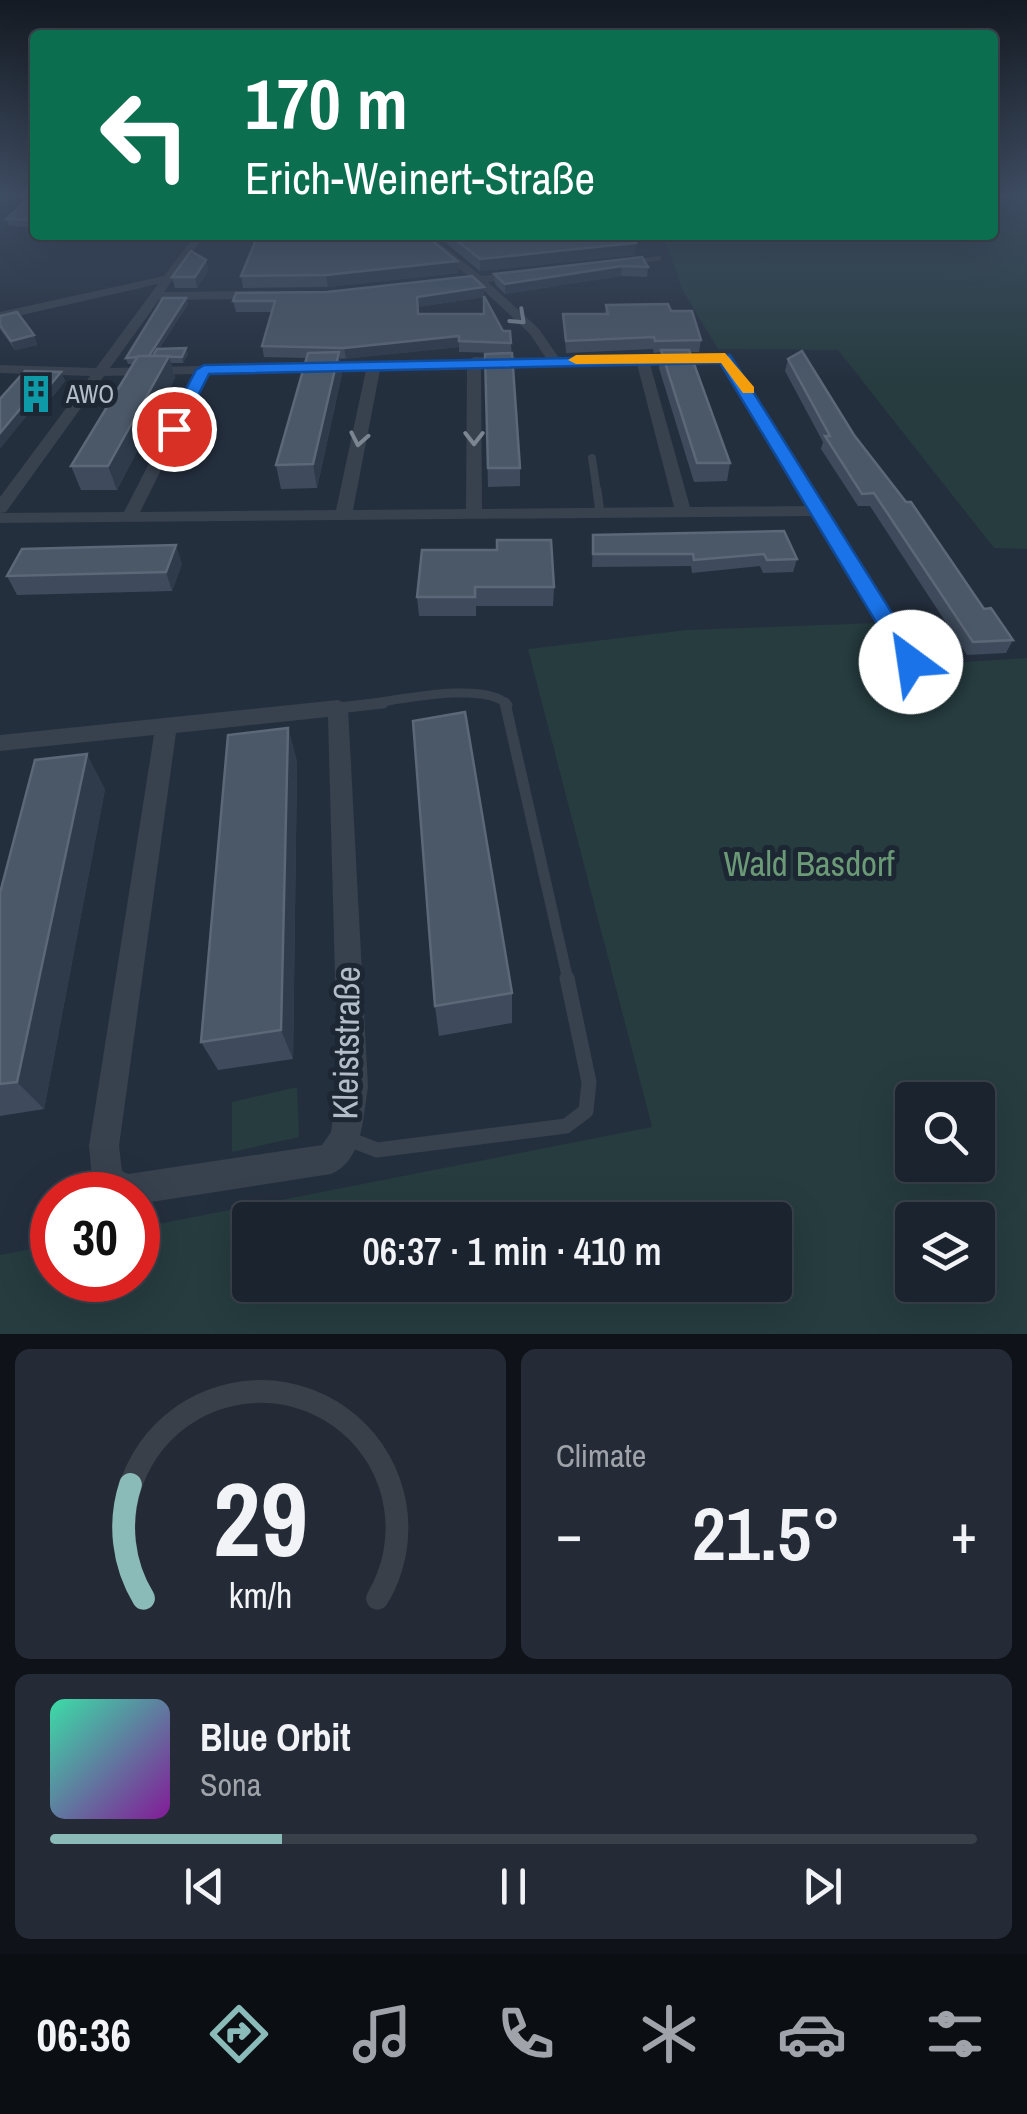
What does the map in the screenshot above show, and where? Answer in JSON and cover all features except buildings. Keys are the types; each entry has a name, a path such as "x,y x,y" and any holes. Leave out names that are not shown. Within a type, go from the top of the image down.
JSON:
{"street":[{"path":"0,508 184,259"},
{"path":"453,259 526,323 552,352 554,360"},
{"path":"441,284 576,264 640,259"},
{"path":"0,316 170,278"},
{"path":"157,296 273,295"},
{"path":"642,358 683,512"},
{"path":"0,368 102,372 474,360 725,358 911,662"},
{"path":"474,360 474,516"},
{"path":"344,514 374,364"},
{"path":"128,518 204,370"},
{"path":"0,518 820,512"},
{"path":"0,743 338,708"},
{"name":"Kleiststraße","path":"166,726 104,1146 108,1180 125,1190 331,1159 345,1137 353,1086 338,708"}],"lane":[{"path":"592,458 600,513"},
{"path":"338,708 476,692 501,698 510,708 590,1082 586,1111 566,1126 376,1150 345,1137"}],"green space":[{"path":"672,259 1027,259 1027,549 994,548 838,350 718,349 682,289"},
{"name":"Wald Basdorf","path":"876,623 904,666 1027,658 1027,1334 0,1334 0,1255 30,1249 30,1302 160,1302 160,1224 232,1210 232,1302 792,1302 792,1202 270,1202 652,1127 528,649 687,630"},
{"path":"297,1087 299,1137 232,1152 232,1102"}],"slow traffic":[{"path":"576,360 725,358 748,390"}],"place":[{"name":"AWO","path":"36,394"}],"route":[{"path":"174,429 204,370 474,360 725,358 911,662"}]}
